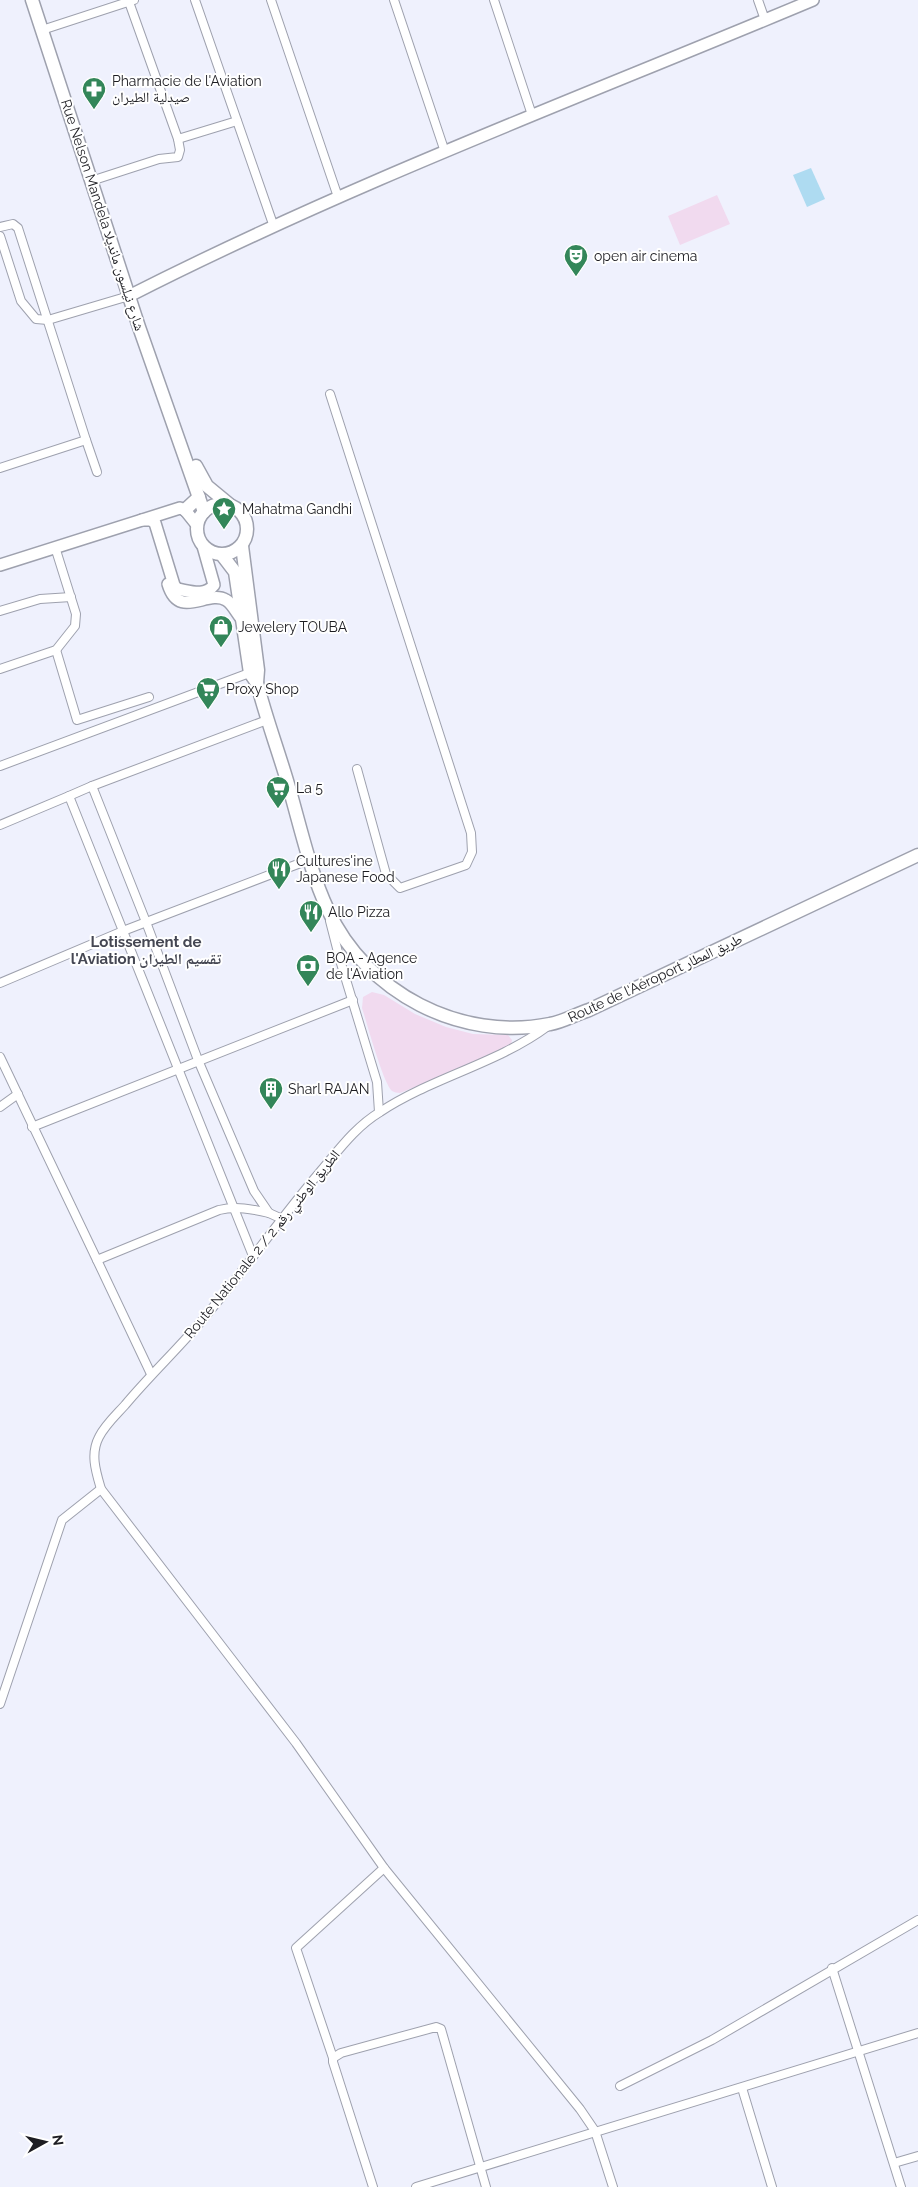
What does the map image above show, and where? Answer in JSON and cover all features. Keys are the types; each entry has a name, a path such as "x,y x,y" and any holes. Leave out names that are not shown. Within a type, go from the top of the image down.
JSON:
{"main road":[{"name":"Rue Nelson Mandela شارع نيلسون مانديلا","path":"32,0 91,181 204,512"},
{"name":"Rue Nelson Mandela شارع نيلسون مانديلا","path":"176,430 184,438 206,486 230,505"},
{"path":"185,510 199,496"},
{"path":"216,505 230,505 238,510 246,520 247,534 242,546 229,554 222,555 203,546 198,536 197,525 204,512 216,505"},
{"name":"Route de l'Aéroport طريق المطار","path":"242,546 255,675"},
{"name":"Route de l'Aéroport طريق المطار","path":"222,555 235,572 241,618 267,720 328,911 369,970 390,987 427,1009 459,1020 484,1025 510,1027 551,1024 589,1010 918,855"}],"street":[{"path":"195,0 274,226"},
{"path":"271,0 338,198"},
{"path":"394,0 445,152"},
{"path":"494,0 532,115"},
{"path":"758,0 765,20"},
{"path":"0,236 21,301 36,319 48,320 130,296 274,226 338,198 532,115 813,0"},
{"path":"42,30 131,1 178,140 180,150 178,157 159,159 91,181"},
{"path":"178,140 237,121"},
{"path":"0,228 13,224 18,228 97,472"},
{"path":"330,394 471,833 472,852 466,865 400,888 386,874 357,770"},
{"path":"0,468 86,440"},
{"path":"0,565 174,510 185,510 197,525"},
{"path":"142,520 151,520 155,523 177,589 203,593 209,592 214,585 203,546"},
{"path":"142,520 150,524 169,588 177,599 196,603 222,598 227,600 241,618"},
{"path":"0,669 56,650 75,626 76,614 55,547"},
{"path":"0,611 40,599 71,597"},
{"path":"56,650 77,720 149,697"},
{"path":"0,766 255,675"},
{"path":"0,825 92,786 267,720"},
{"path":"92,786 198,1060 254,1191 269,1213"},
{"path":"69,796 232,1208 253,1256"},
{"path":"0,984 123,931 311,859"},
{"path":"328,911 340,960 377,1082 379,1112"},
{"path":"32,1127 353,1000"},
{"name":"Route Nationale 2 / الطريق الوطني رقم 2","path":"101,1489 95,1468 95,1452 98,1438 151,1374 203,1320 280,1218 352,1134 379,1112 421,1089 500,1056 530,1040 551,1024"},
{"path":"0,1057 151,1374"},
{"path":"0,1107 18,1094"},
{"path":"97,1260 219,1210 232,1208 250,1209 269,1213 280,1218"},
{"path":"0,1704 62,1520 101,1489 296,1743 384,1868 553,2074 595,2132 613,2187"},
{"path":"373,2187 332,2062 334,2058 296,1948 384,1868"},
{"path":"620,2086 712,2040 832,1968 918,1920"},
{"path":"832,1968 900,2187"},
{"path":"334,2058 341,2054 430,2027 441,2029 486,2187"},
{"path":"416,2187 918,2033"},
{"path":"742,2088 772,2187"},
{"path":"894,2163 918,2156"}],"shaded area":[{"path":"717,195 730,224 680,245 668,216"},
{"path":"372,992 384,995 415,1014 446,1027 473,1034 508,1035 512,1040 511,1045 494,1055 400,1093 394,1092 388,1086 384,1077 362,1008 363,997"}],"water":[{"path":"811,168 825,199 807,207 793,175"}],"place":[{"name":"Pharmacie de l'Aviation صيدلية الطيران","path":"94,110"},
{"name":"open air cinema","path":"576,277"},
{"name":"Mahatma Gandhi","path":"224,530"},
{"name":"Jewelery TOUBA","path":"221,648"},
{"name":"Proxy Shop","path":"208,710"},
{"name":"La 5","path":"278,809"},
{"name":"Cultures'ine Japanese Food","path":"279,890"},
{"name":"Allo Pizza","path":"311,933"},
{"name":"BOA - Agence de l'Aviation","path":"308,987"},
{"name":"Sharl RAJAN","path":"271,1110"}],"district":[{"name":"Lotissement de l'Aviation تقسيم الطيران","path":"146,950"}]}
